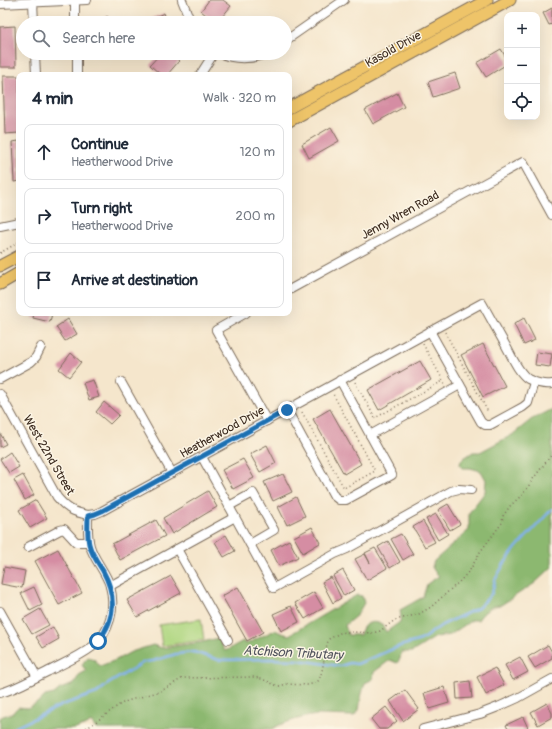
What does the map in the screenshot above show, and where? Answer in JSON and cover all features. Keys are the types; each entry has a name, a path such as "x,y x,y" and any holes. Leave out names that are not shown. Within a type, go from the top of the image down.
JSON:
{"main road":[{"name":"Kasold Drive","path":"292,106 487,0"},
{"name":"Kasold Drive","path":"292,119 510,0"},
{"path":"0,266 16,258"},
{"path":"0,284 16,275"}],"street":[{"path":"75,0 75,16"},
{"path":"0,4 87,0"},
{"path":"182,0 188,16"},
{"path":"292,36 344,0"},
{"path":"33,2 34,16"},
{"path":"35,60 36,72"},
{"path":"77,60 77,72"},
{"path":"202,72 210,60"},
{"name":"Jenny Wren Road","path":"292,288 523,162 552,215"},
{"path":"0,226 16,223"},
{"name":"Heatherwood Drive","path":"88,516 102,511 202,457 482,303 519,369 534,382"},
{"path":"241,316 216,330 267,421"},
{"path":"430,331 481,422 485,425 490,425 528,403 534,382 541,384 552,384"},
{"path":"0,379 31,362 36,357 41,347"},
{"path":"287,410 334,496 339,500 346,500 392,475 340,380"},
{"path":"121,382 172,473"},
{"path":"370,435 460,385"},
{"name":"West 22nd Street","path":"0,394 57,496 70,510 88,516"},
{"path":"202,457 274,588 451,491 459,489 471,490"},
{"path":"229,506 253,492 274,530 250,544"},
{"path":"0,693 36,677 91,647 103,635 111,619 112,597 110,586 92,552 89,542 88,516"},
{"path":"110,586 235,517"},
{"path":"28,548 64,529 76,542 89,542"},
{"path":"177,549 228,640"},
{"path":"0,611 36,677"},
{"path":"423,729 480,714 518,698 552,679"}],"path":[{"path":"0,253 16,244"},
{"path":"444,332 488,412"},
{"path":"423,344 447,387"},
{"path":"355,382 375,418 443,381"},
{"path":"302,412 344,488 375,471 333,394"},
{"path":"82,729 90,726 119,705 127,701 161,691 183,678 255,677 279,686 287,684 307,685 316,683 319,680 322,671 326,646 329,639 340,633 354,632 372,634 380,631 395,620 419,614 431,607 460,581 470,570 480,552 502,523 503,516 510,506 522,495 552,454"}],"green space":[{"path":"552,409 552,567 535,583 501,605 494,606 482,614 478,620 472,620 450,635 436,637 412,652 401,652 400,659 397,663 390,660 374,672 373,679 365,683 359,710 354,716 314,715 288,722 272,729 96,729 91,722 75,729 0,729 0,718 3,716 13,713 18,707 28,708 40,701 45,696 54,694 60,689 74,684 79,675 86,671 82,665 88,657 94,659 100,666 131,652 153,645 162,648 203,642 218,638 225,651 243,641 246,644 275,630 289,635 357,595 362,596 364,603 357,615 345,625 348,635 360,635 365,625 374,622 382,624 386,632 400,622 400,610 423,597 427,584 439,576 432,567 434,561 469,530 469,513 485,492 486,480 481,471 470,468 462,468 460,465 461,460 473,452 480,452 512,435 532,419"},
{"path":"201,619 204,640 162,646 159,625"}],"building":[{"path":"209,0 223,0 231,6 223,16 207,16 201,11"},
{"path":"552,8 552,24 549,25 543,13"},
{"path":"164,13 165,16 157,16"},
{"path":"15,26 16,67 0,67 0,27"},
{"path":"501,49 504,54 504,66 486,77 477,63"},
{"path":"155,60 179,61 170,72 158,72 150,65"},
{"path":"455,73 460,88 433,97 428,82"},
{"path":"3,76 16,76 16,133 5,134"},
{"path":"397,93 404,107 373,124 365,110"},
{"path":"331,127 339,141 309,158 302,144"},
{"path":"16,141 16,182 14,182 12,142"},
{"path":"33,316 51,316 50,322 33,318"},
{"path":"524,318 535,340 524,345 514,324"},
{"path":"68,319 77,334 65,341 56,327"},
{"path":"483,344 505,386 483,397 461,355"},
{"path":"537,352 552,354 550,367 535,365"},
{"path":"71,353 81,362 69,377 59,369"},
{"path":"420,361 431,380 379,410 368,390"},
{"path":"93,380 99,397 89,400 83,383"},
{"path":"104,402 119,415 110,424 96,412"},
{"path":"330,409 361,464 344,474 313,419"},
{"path":"0,433 6,444 0,447"},
{"path":"267,445 276,463 260,472 250,454"},
{"path":"10,452 19,467 9,473 0,459"},
{"path":"243,459 254,478 233,489 222,470"},
{"path":"283,474 292,492 273,501 264,482"},
{"path":"23,475 34,495 25,500 14,480"},
{"path":"208,491 217,507 172,534 163,518"},
{"path":"296,497 305,516 287,525 278,507"},
{"path":"36,500 47,518 30,528 19,510"},
{"path":"448,504 460,524 450,530 438,510"},
{"path":"436,514 448,534 438,540 426,519"},
{"path":"156,520 165,536 120,560 112,544"},
{"path":"423,521 435,542 425,547 413,527"},
{"path":"312,527 320,543 303,553 294,537"},
{"path":"401,534 413,554 403,560 391,539"},
{"path":"226,535 235,551 224,557 215,542"},
{"path":"289,540 298,557 279,566 271,550"},
{"path":"388,541 400,562 390,568 378,547"},
{"path":"375,548 387,568 367,580 355,559 365,554 370,563 365,553"},
{"path":"58,549 82,593 59,605 35,561"},
{"path":"4,567 25,571 22,588 1,584"},
{"path":"343,570 354,590 344,596 333,576"},
{"path":"171,576 181,593 137,617 127,600"},
{"path":"331,577 341,598 333,603 322,582"},
{"path":"34,587 42,605 30,611 21,593"},
{"path":"238,587 263,632 247,641 222,596"},
{"path":"314,592 323,608 305,619 295,603"},
{"path":"291,606 299,622 281,631 273,614"},
{"path":"40,609 49,625 32,634 23,619"},
{"path":"53,627 59,639 43,648 36,637"},
{"path":"548,645 552,652 552,658 535,668 528,657"},
{"path":"520,657 528,672 513,680 505,665"},
{"path":"495,668 504,685 486,695 477,677"},
{"path":"470,681 472,698 457,699 456,683"},
{"path":"444,687 449,703 429,709 424,693"},
{"path":"405,690 419,709 403,721 390,701"},
{"path":"547,703 552,713 552,717 538,725 531,712"},
{"path":"386,707 397,721 387,729 379,729 371,719"},
{"path":"523,717 528,728 508,729 506,725"}],"waterway":[{"name":"Atchison Tributary","path":"12,729 62,705 97,693 108,684 144,662 153,661 176,654 194,652 219,660 298,660 340,666 350,663 357,664 400,646 421,640 442,625 478,608 492,593 495,580 504,564 516,548 552,509"}],"route":[{"path":"98,641 103,635 111,619 112,597 110,586 89,544 88,516 102,511 287,410"}]}
